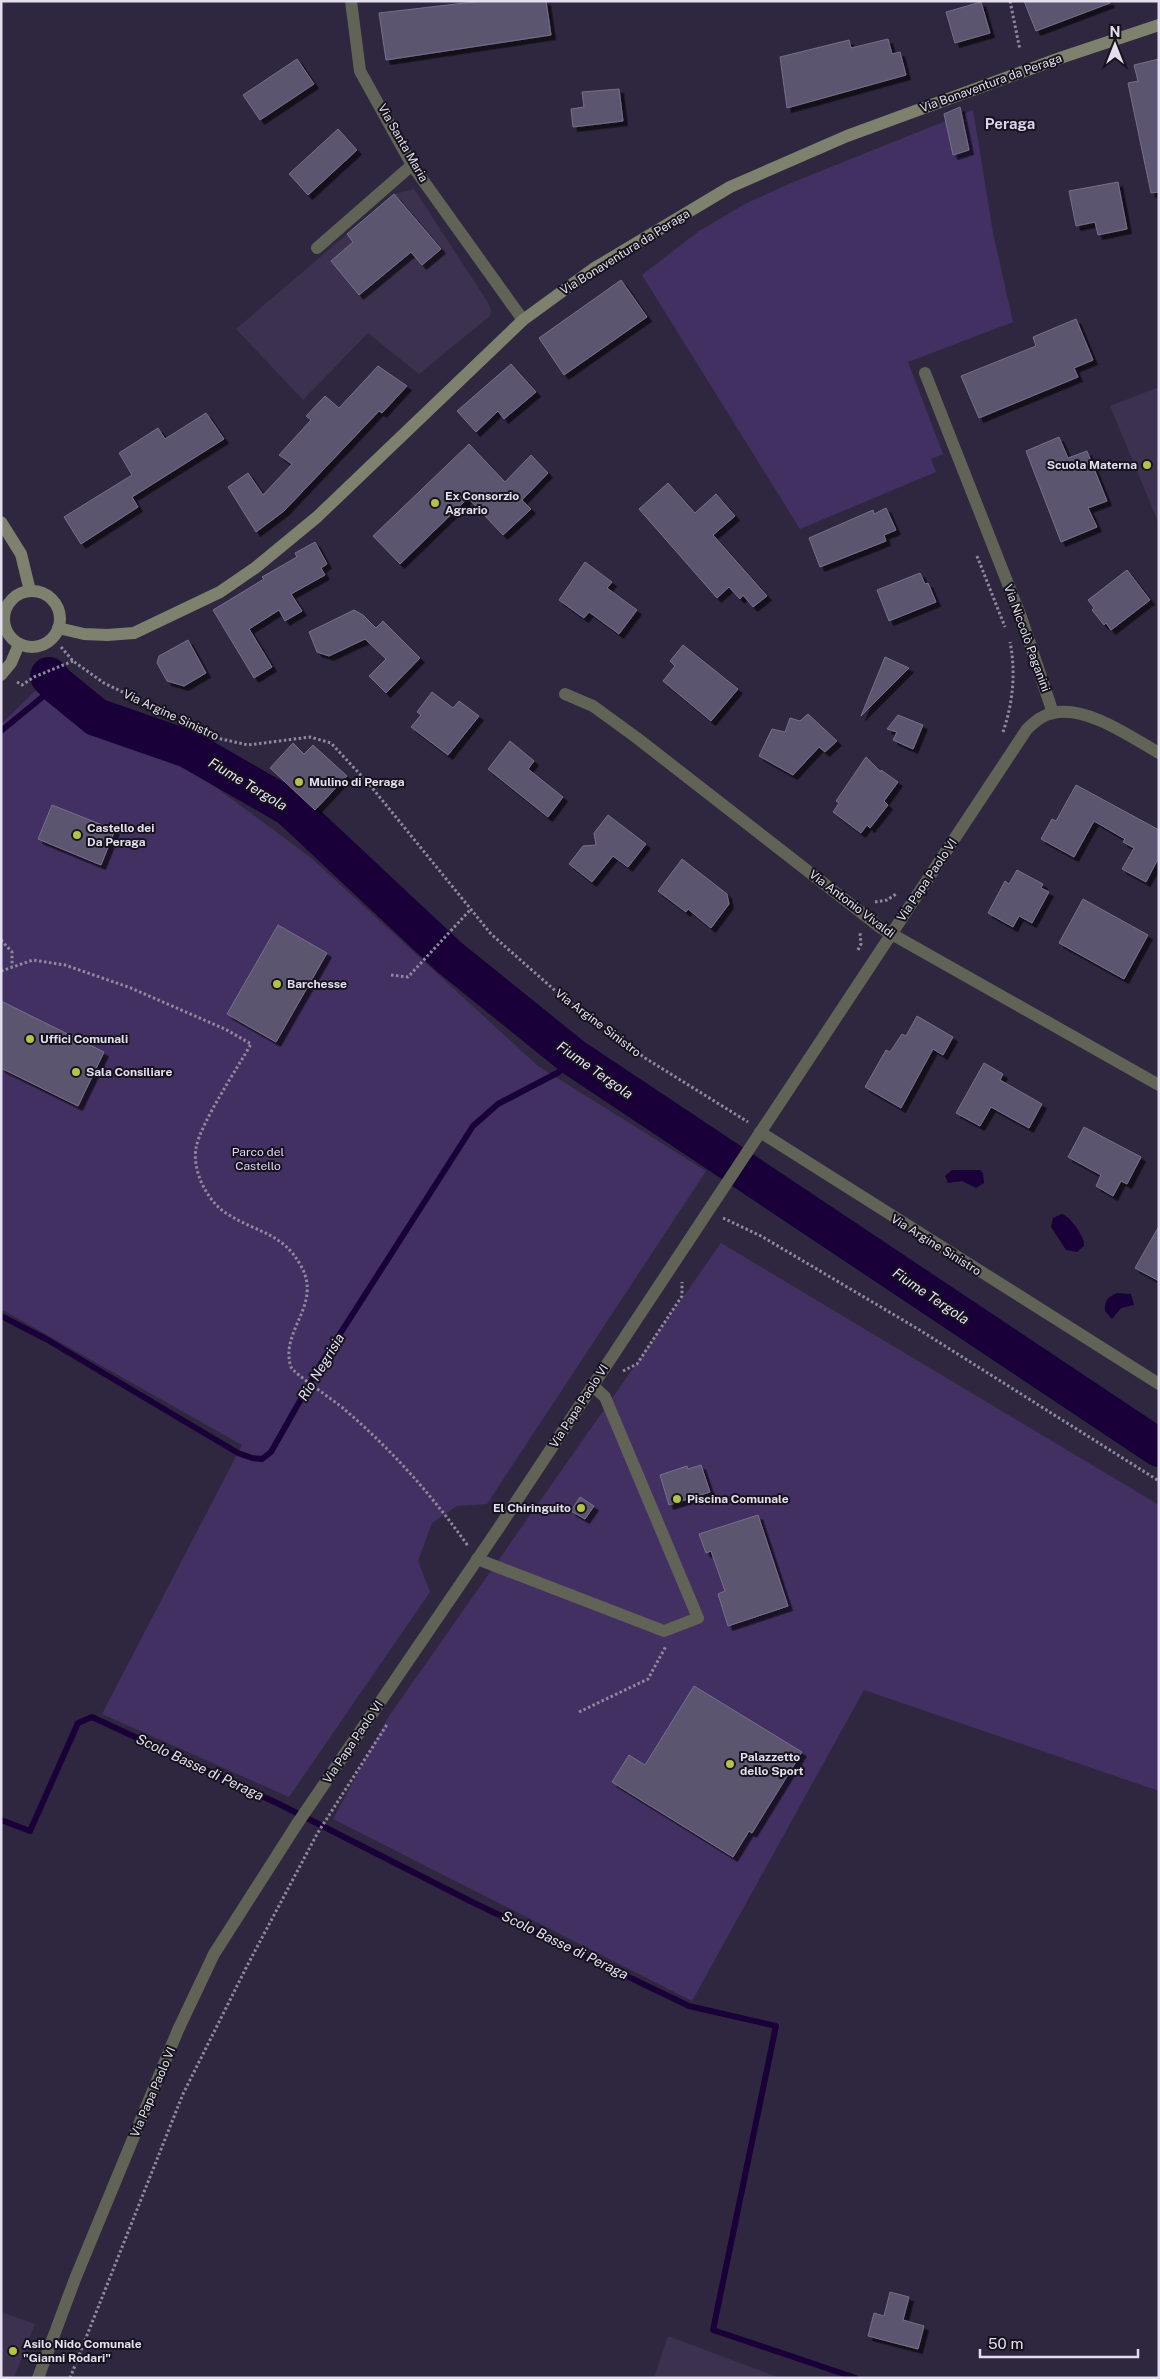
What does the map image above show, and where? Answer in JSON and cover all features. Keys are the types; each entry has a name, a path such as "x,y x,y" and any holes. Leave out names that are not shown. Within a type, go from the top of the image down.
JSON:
{"main road":[{"name":"Via Bonaventura da Peraga","path":"55,632 107,635 134,633 220,592 255,568 317,517 523,320 564,289 628,247 700,204 764,170 872,126 1159,24"},
{"path":"1,522 21,554 30,591"},
{"path":"30,591 39,592 54,602 58,610 55,632 39,645 32,647 19,644 10,636 6,629 5,612 14,597 30,591"},
{"path":"1,675 11,662 19,644"}],"street":[{"name":"Via Santa Maria","path":"351,1 360,71 412,165 523,320"},
{"path":"317,248 412,165"},
{"name":"Via Niccolò Paganini","path":"925,373 956,457 1021,617 1053,712"},
{"name":"Via Antonio Vivaldi","path":"565,694 592,706 637,738 890,934 1159,1085"},
{"path":"1053,712 1082,714 1099,720 1159,753"},
{"name":"Via Papa Paolo VI","path":"38,2378 75,2279 178,2030 214,1954 297,1824 593,1386 716,1197 1027,729 1038,719 1053,712"},
{"name":"Via Argine Sinistro","path":"760,1132 1159,1384"},
{"path":"477,1559 664,1631 698,1618 605,1397 593,1386"}],"path":[{"path":"1010,1 1020,50"},
{"path":"975,552 1006,630"},
{"name":"Via Argine Sinistro","path":"55,632 73,661 104,683 217,738 248,745 310,737 331,743 369,784 491,934 559,994 645,1058 747,1121 760,1132"},
{"path":"1000,738 1009,715 1012,694 1014,667 1008,637"},
{"path":"22,684 73,661"},
{"path":"869,901 887,900 895,896 899,889"},
{"path":"391,975 408,977 471,909"},
{"path":"854,957 861,944 859,928"},
{"path":"1,940 12,952 12,966"},
{"path":"1,971 33,960 65,965 131,988 225,1029 251,1044 206,1123 196,1147 198,1174 214,1205 229,1216 281,1241 293,1253 302,1269 308,1287 301,1320 292,1334 290,1347 291,1368 298,1376 323,1391 360,1422 413,1476 449,1520 477,1559"},
{"path":"743,1128 752,1115"},
{"path":"728,1221 762,1236 918,1329 1159,1481"},
{"path":"578,1712 648,1679 678,1626"},
{"path":"70,2378 183,2094 247,1966 330,1813"}],"shaded area":[{"path":"414,189 487,301 491,310 490,316 419,374 368,333 303,400 236,329 394,194"},
{"name":"Scuola Materna","path":"1159,387 1159,524 1110,406"},
{"path":"952,1170 980,1170 983,1173 984,1183 976,1188 962,1181 948,1183 945,1176"},
{"path":"1062,1214 1073,1223 1080,1232 1084,1242 1084,1246 1077,1252 1066,1250 1051,1227 1053,1218"},
{"path":"1117,1293 1131,1294 1134,1305 1121,1308 1112,1319 1105,1311 1105,1305 1109,1298"},
{"name":"Asilo Nido Comunale \"Gianni Rodari\"","path":"1,2312 35,2324 14,2378 1,2378"},
{"path":"668,2336 780,2378 654,2378"}],"green space":[{"path":"973,110 993,233 1013,322 908,362 943,454 931,459 936,472 800,529 642,275 699,231 745,204 791,183"},
{"name":"Parco del Castello","path":"35,691 92,729 179,760 310,857 538,1066 706,1171 487,1504 457,1506 432,1523 418,1561 430,1592 289,1797 102,1714 242,1445 1,1309 1,724"},
{"path":"721,1243 1159,1505 1159,1791 864,1690 692,2001 333,1819 387,1719"}],"building":[{"path":"482,1 546,1 551,35 386,60 379,13"},
{"path":"1024,1 1109,1 1110,3 1036,31"},
{"path":"981,2 990,33 955,43 946,12"},
{"path":"888,39 892,54 900,52 906,75 787,108 780,57 849,40 851,48"},
{"path":"297,59 314,84 260,120 243,95"},
{"path":"1159,59 1159,192 1151,193 1128,83 1138,81 1134,65"},
{"path":"619,89 623,121 573,127 571,109 584,107 582,92"},
{"path":"960,107 969,150 953,155 944,114"},
{"path":"338,129 357,150 308,195 289,174"},
{"path":"1118,182 1127,229 1098,235 1095,222 1076,226 1069,191"},
{"path":"394,194 441,249 422,265 411,252 359,295 331,261 353,242 347,234"},
{"path":"621,280 647,317 564,375 539,338"},
{"path":"1076,319 1093,360 1074,368 1078,377 979,418 961,376 1036,346 1033,337"},
{"path":"511,364 536,392 504,419 498,411 476,432 457,411"},
{"path":"378,366 407,386 382,413 379,411 284,511 256,532 228,487 248,473 263,495 292,464 279,455 311,420 306,416 325,396 339,408"},
{"path":"206,413 224,439 132,497 138,507 81,544 64,517 132,475 119,453 158,428 165,439"},
{"path":"1059,437 1068,458 1087,451 1107,501 1088,508 1097,527 1061,542 1026,451"},
{"name":"Ex Consorzio Agrario","path":"469,444 505,482 531,455 548,473 522,500 531,509 503,535 468,498 400,564 373,536"},
{"path":"668,483 695,513 716,494 735,516 713,535 767,596 753,607 743,595 740,599 729,587 717,598 639,509"},
{"path":"886,508 896,530 884,535 886,541 820,567 809,538 873,510 874,514"},
{"path":"315,542 327,564 321,568 325,575 291,594 302,611 285,621 279,610 249,629 272,667 254,678 213,610 264,579 262,577 297,557 295,553"},
{"path":"585,562 612,582 607,588 637,610 619,634 589,612 584,618 559,600"},
{"path":"1127,570 1150,600 1111,630 1106,623 1104,625 1092,610 1094,608 1088,600"},
{"path":"920,573 925,584 928,583 936,602 889,621 877,590"},
{"path":"354,610 363,615 376,628 383,621 420,658 386,693 369,676 386,659 365,639 329,656 317,652 309,632"},
{"path":"188,640 206,673 184,686 167,681 157,663 159,656"},
{"path":"683,645 738,689 711,721 663,681 675,666 670,661"},
{"path":"885,657 909,668 861,716"},
{"path":"432,692 453,708 459,701 479,716 448,755 411,727 421,715 417,712"},
{"path":"808,714 837,741 825,752 819,747 793,775 759,756 772,729 785,732 790,718 800,721"},
{"path":"898,715 923,725 913,749 893,740 897,732 887,729"},
{"path":"510,741 534,761 528,769 563,797 548,817 488,769"},
{"path":"293,743 304,754 313,745 347,776 315,810 270,768"},
{"path":"866,757 881,772 881,770 898,782 884,801 888,805 870,828 867,825 861,833 833,812 839,803 836,801"},
{"path":"1076,785 1159,830 1159,857 1146,882 1122,869 1134,848 1123,842 1125,839 1094,821 1074,857 1041,839 1052,819 1056,821"},
{"name":"Castello dei Da Peraga","path":"52,805 115,830 101,865 38,839"},
{"path":"608,815 646,844 628,867 613,856 592,882 569,864 583,846 596,845 594,833"},
{"path":"682,859 727,894 729,904 711,928 688,909 686,912 658,891"},
{"path":"1017,870 1043,884 1041,888 1049,892 1032,923 1019,916 1013,927 988,913 1005,881 1009,884"},
{"path":"1083,899 1148,935 1124,979 1059,943"},
{"name":"Barchesse","path":"278,925 327,953 276,1042 227,1014"},
{"path":"1,1001 104,1052 78,1106 1,1068"},
{"path":"917,1016 953,1037 943,1055 933,1049 901,1108 865,1087 886,1050 890,1052 902,1034 906,1036"},
{"path":"984,1063 1003,1074 1000,1080 1042,1104 1029,1128 991,1107 980,1126 956,1113"},
{"path":"1084,1127 1141,1157 1127,1184 1121,1181 1113,1196 1096,1186 1101,1175 1068,1157"},
{"path":"1159,1226 1159,1281 1135,1268"},
{"path":"701,1465 710,1492 669,1505 660,1475 687,1466 688,1469"},
{"path":"580,1497 594,1506 585,1519 571,1511"},
{"path":"758,1515 788,1606 728,1626 718,1594 725,1591 711,1551 706,1553 699,1534"},
{"name":"Palazzetto dello Sport","path":"694,1686 802,1752 752,1833 749,1831 733,1857 612,1782 629,1755 645,1765"},
{"path":"890,2292 909,2297 903,2320 924,2326 918,2349 868,2336 874,2313 884,2316"}],"waterway":[{"name":"Fiume Tergola","path":"49,676 57,685 96,717 188,749 289,807 449,957 573,1057 1159,1448"},
{"path":"1,731 57,685"},
{"name":"Rio Negrisia","path":"1,1316 46,1339 238,1453 262,1459 271,1452 322,1362 473,1126 498,1104 559,1072 573,1057"},
{"name":"Scolo Basse di Peraga","path":"1,1820 30,1831 78,1723 92,1717 279,1804 470,1901 689,2006 776,2026 713,2330 856,2378"}],"place":[{"name":"Scuola Materna","path":"1147,465"},
{"name":"Ex Consorzio Agrario","path":"435,503"},
{"name":"Mulino di Peraga","path":"299,782"},
{"name":"Castello dei Da Peraga","path":"77,835"},
{"name":"Barchesse","path":"277,984"},
{"name":"Uffici Comunali","path":"30,1039"},
{"name":"Sala Consiliare","path":"76,1072"},
{"name":"Piscina Comunale","path":"677,1499"},
{"name":"El Chiringuito","path":"581,1508"},
{"name":"Palazzetto dello Sport","path":"730,1764"},
{"name":"Asilo Nido Comunale \"Gianni Rodari\"","path":"13,2351"}],"district":[{"name":"Peraga","path":"1010,123"}]}
